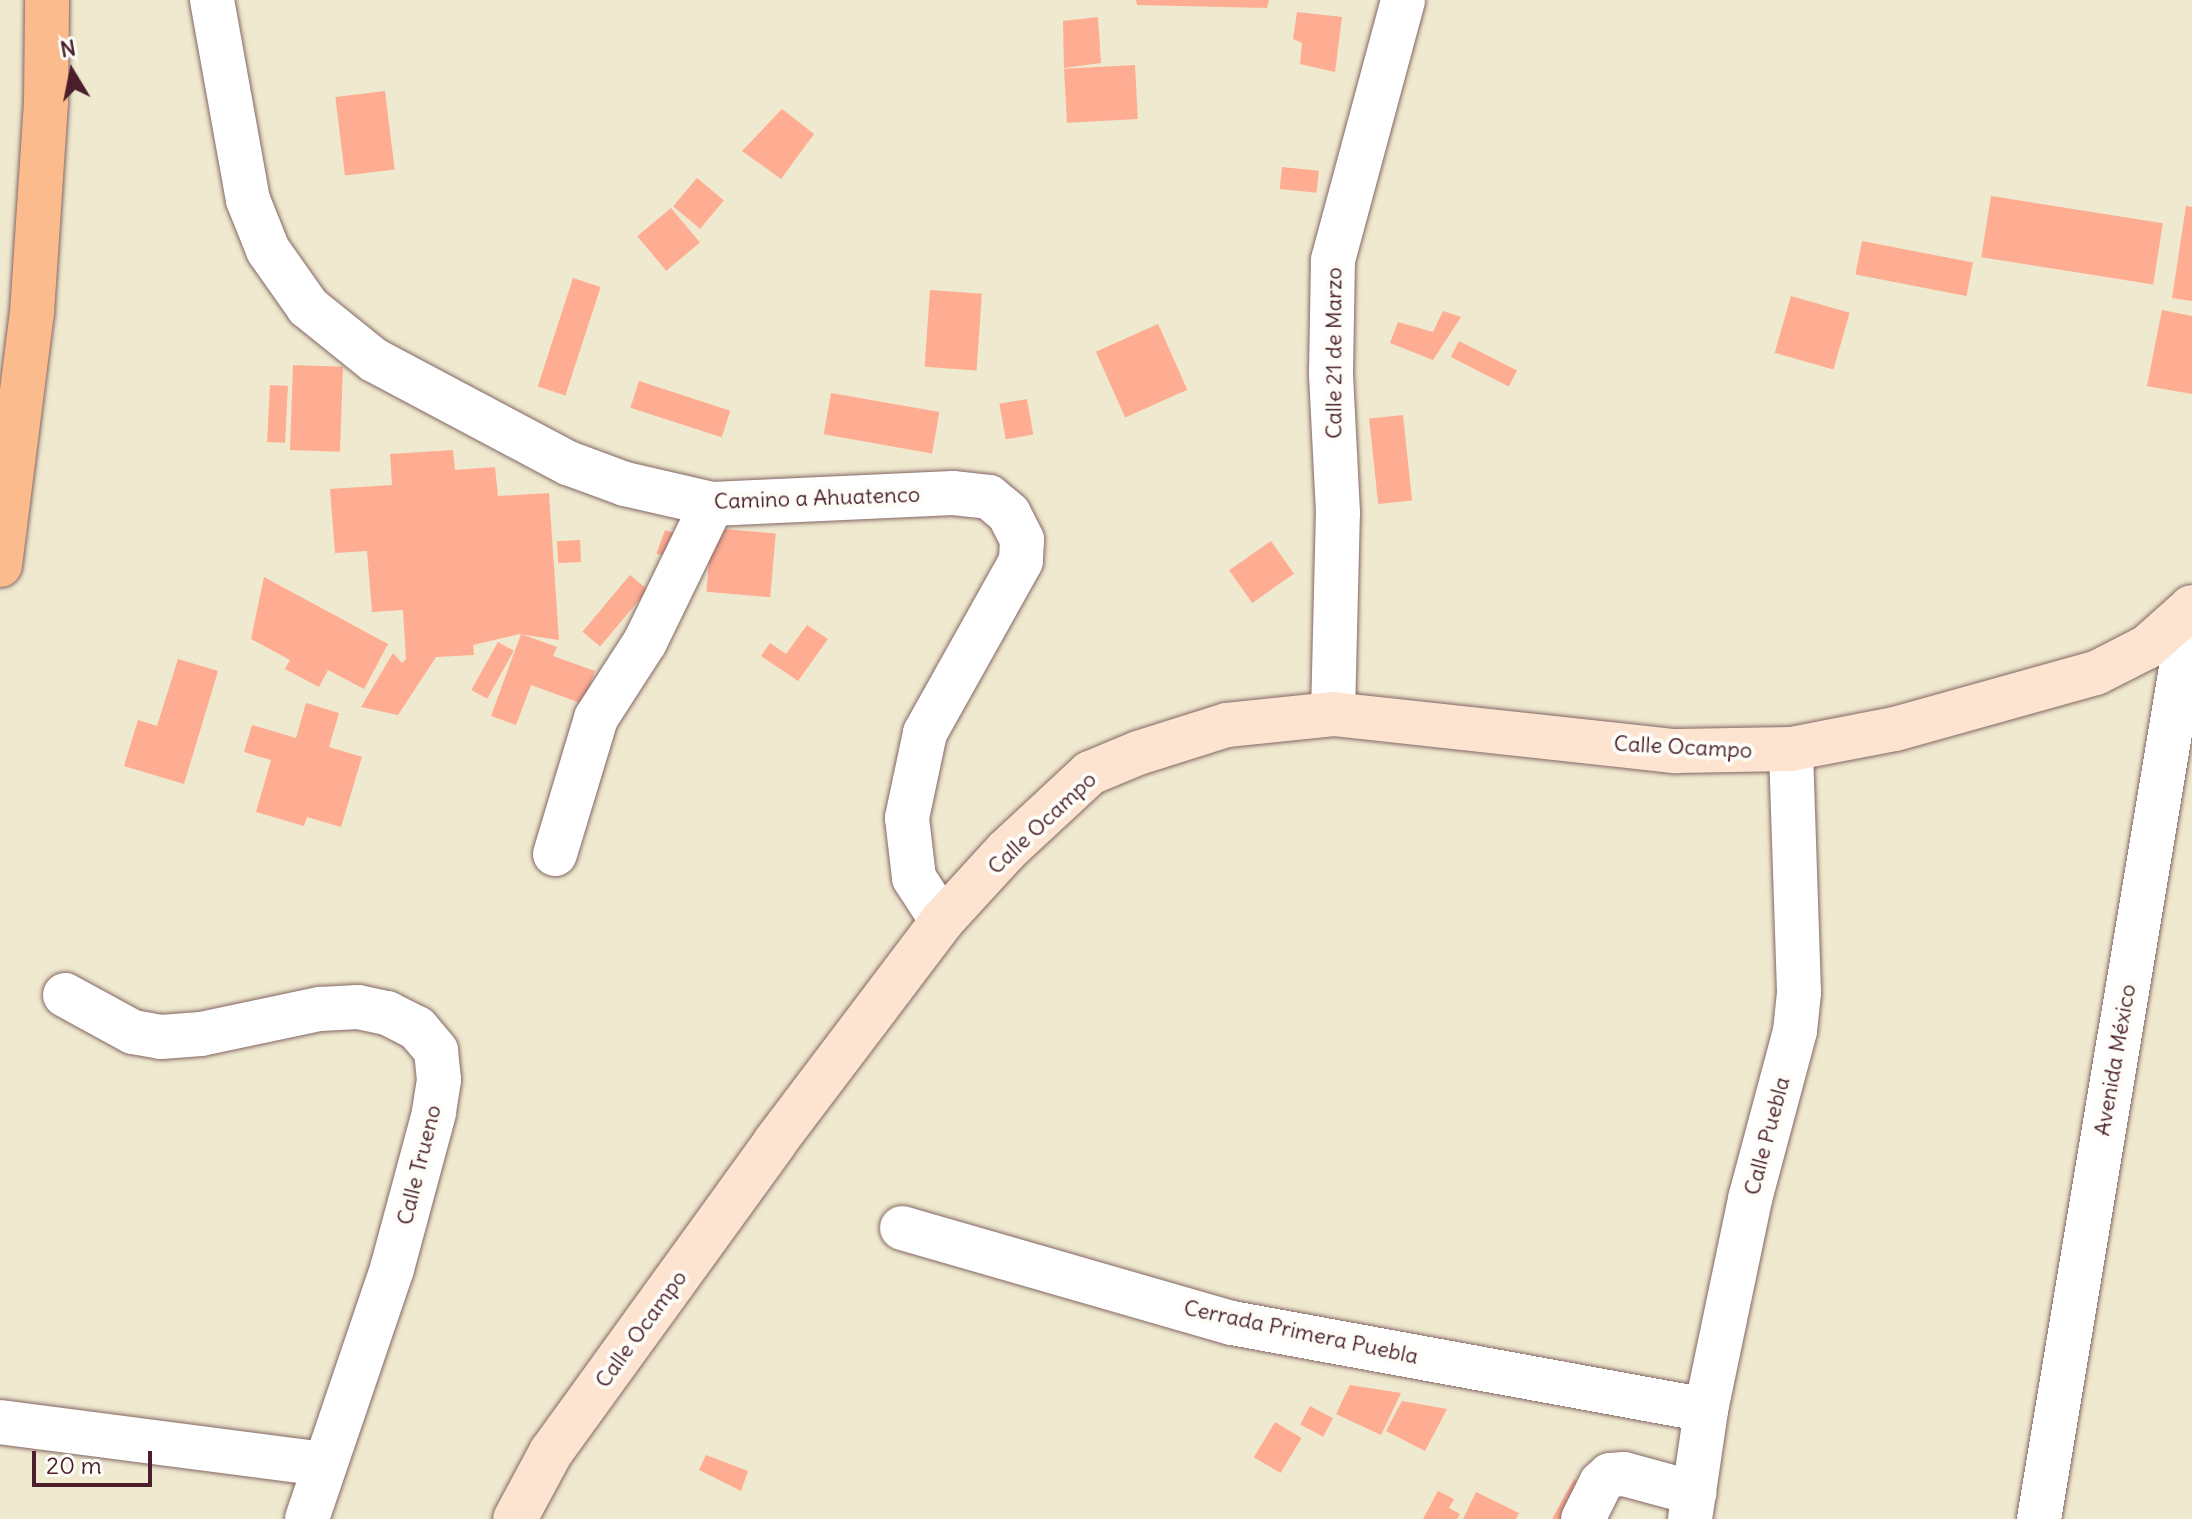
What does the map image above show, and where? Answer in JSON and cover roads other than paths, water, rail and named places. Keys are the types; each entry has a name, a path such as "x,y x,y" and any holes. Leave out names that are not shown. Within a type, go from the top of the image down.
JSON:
{"highway":[{"path":"0,565 32,313 46,102 47,0"}],"main road":[{"name":"Calle Ocampo","path":"515,1519 551,1452 775,1142 942,921 1007,850 1090,773 1138,753 1227,725 1333,714 1676,751 1791,749 1895,729 2096,673 2147,647 2192,605"}],"street":[{"name":"Camino a Ahuatenco","path":"212,0 248,200 268,250 308,307 374,360 568,463 625,484 712,504 953,493 989,497 1002,505 1016,523 1022,540 1021,561 925,733 907,818 914,878 942,921"},
{"name":"Calle 21 de Marzo","path":"1333,714 1338,513 1331,373 1333,260 1403,0"},
{"path":"555,854 596,718 645,642 712,504"},
{"name":"Avenida México","path":"2039,1519 2192,605"},
{"name":"Calle Puebla","path":"1692,1506 1706,1410 1750,1199 1795,1031 1799,992 1791,749"},
{"name":"Calle Trueno","path":"65,995 133,1032 161,1037 201,1034 320,1009 358,1007 387,1013 417,1028 436,1051 439,1080 434,1113 403,1227 307,1519"},
{"name":"Cerrada Primera Puebla","path":"902,1228 1232,1323 1706,1410"},
{"path":"0,1422 323,1464"},
{"path":"1583,1519 1601,1483 1610,1475 1624,1474 1692,1506"}]}
